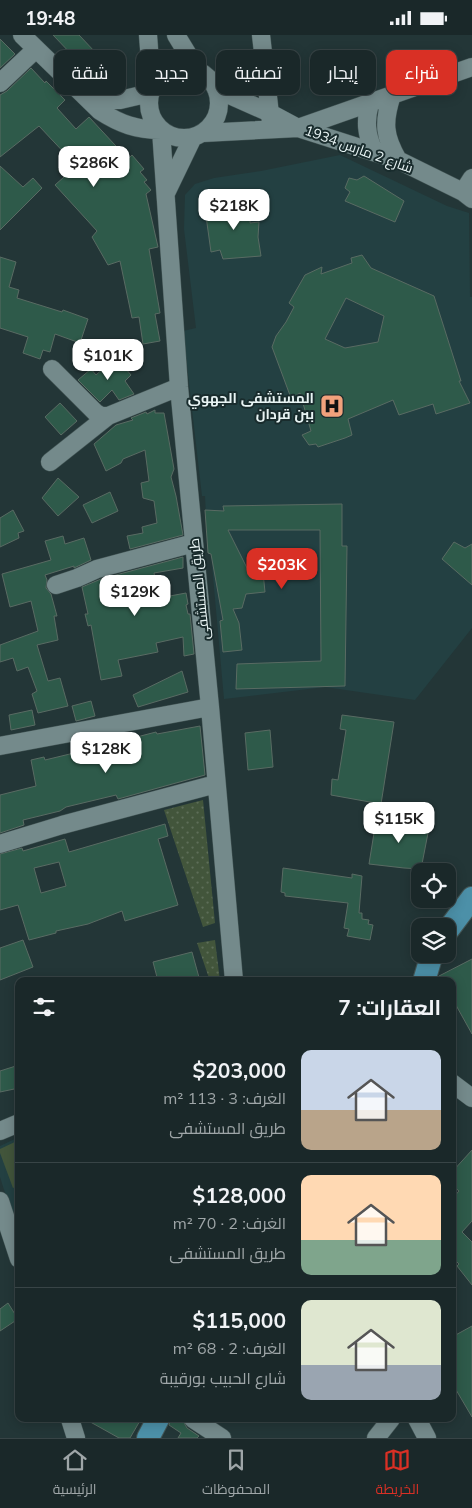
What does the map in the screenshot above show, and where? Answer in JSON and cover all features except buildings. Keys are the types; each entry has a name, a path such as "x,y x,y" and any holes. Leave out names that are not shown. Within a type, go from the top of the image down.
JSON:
{"main road":[{"path":"456,919 472,897"},
{"path":"425,977 429,963"},
{"path":"148,1438 156,1422"}],"street":[{"path":"22,35 107,115 129,126 145,130 161,130"},
{"path":"148,35 149,50"},
{"path":"176,35 185,50"},
{"path":"261,35 271,121"},
{"path":"0,83 36,49"},
{"path":"457,72 472,67"},
{"path":"206,77 216,89"},
{"path":"89,99 120,100 137,95"},
{"path":"150,95 149,107 153,120 161,130 170,136 182,139 271,121"},
{"path":"165,196 198,135 212,125 218,114 218,95"},
{"path":"226,95 271,121 298,128 392,95"},
{"path":"392,95 386,111 386,129 390,145 398,160"},
{"path":"370,103 366,127 374,151"},
{"name":"شارع 2 مارس 1934","path":"298,128 374,151 469,189"},
{"name":"طريق المستشفى","path":"161,130 179,387 234,977"},
{"path":"52,369 96,413 100,416 108,416"},
{"path":"50,462 108,416 179,387"},
{"path":"56,585 97,569 194,543"},
{"path":"0,746 210,707"},
{"path":"0,844 62,825 216,784"},
{"path":"456,1086 472,1098"},
{"path":"456,1098 472,1103"},
{"path":"0,1131 15,1125"},
{"path":"0,1201 15,1247"},
{"path":"71,1422 76,1438"},
{"path":"198,1422 222,1438"},
{"path":"376,1438 389,1422"},
{"path":"418,1422 427,1438"}],"shaded area":[{"name":"المستشفى الجهوي ببن قردان","path":"340,155 447,206 469,213 470,297 472,297 472,628 415,700 325,687 224,699 211,554 208,553 205,496 202,496 183,331 196,328 184,229 185,195 195,184 214,178 261,171"},
{"path":"15,1139 15,1224 0,1177 0,1146"}],"green space":[{"path":"203,800 215,923 203,927 164,810"},
{"path":"215,940 220,977 209,977 197,943"},
{"path":"15,1142 15,1187 13,1188 0,1153 0,1149"}],"place":[{"name":"المستشفى الجهوي ببن قردان","path":"332,406"}]}
